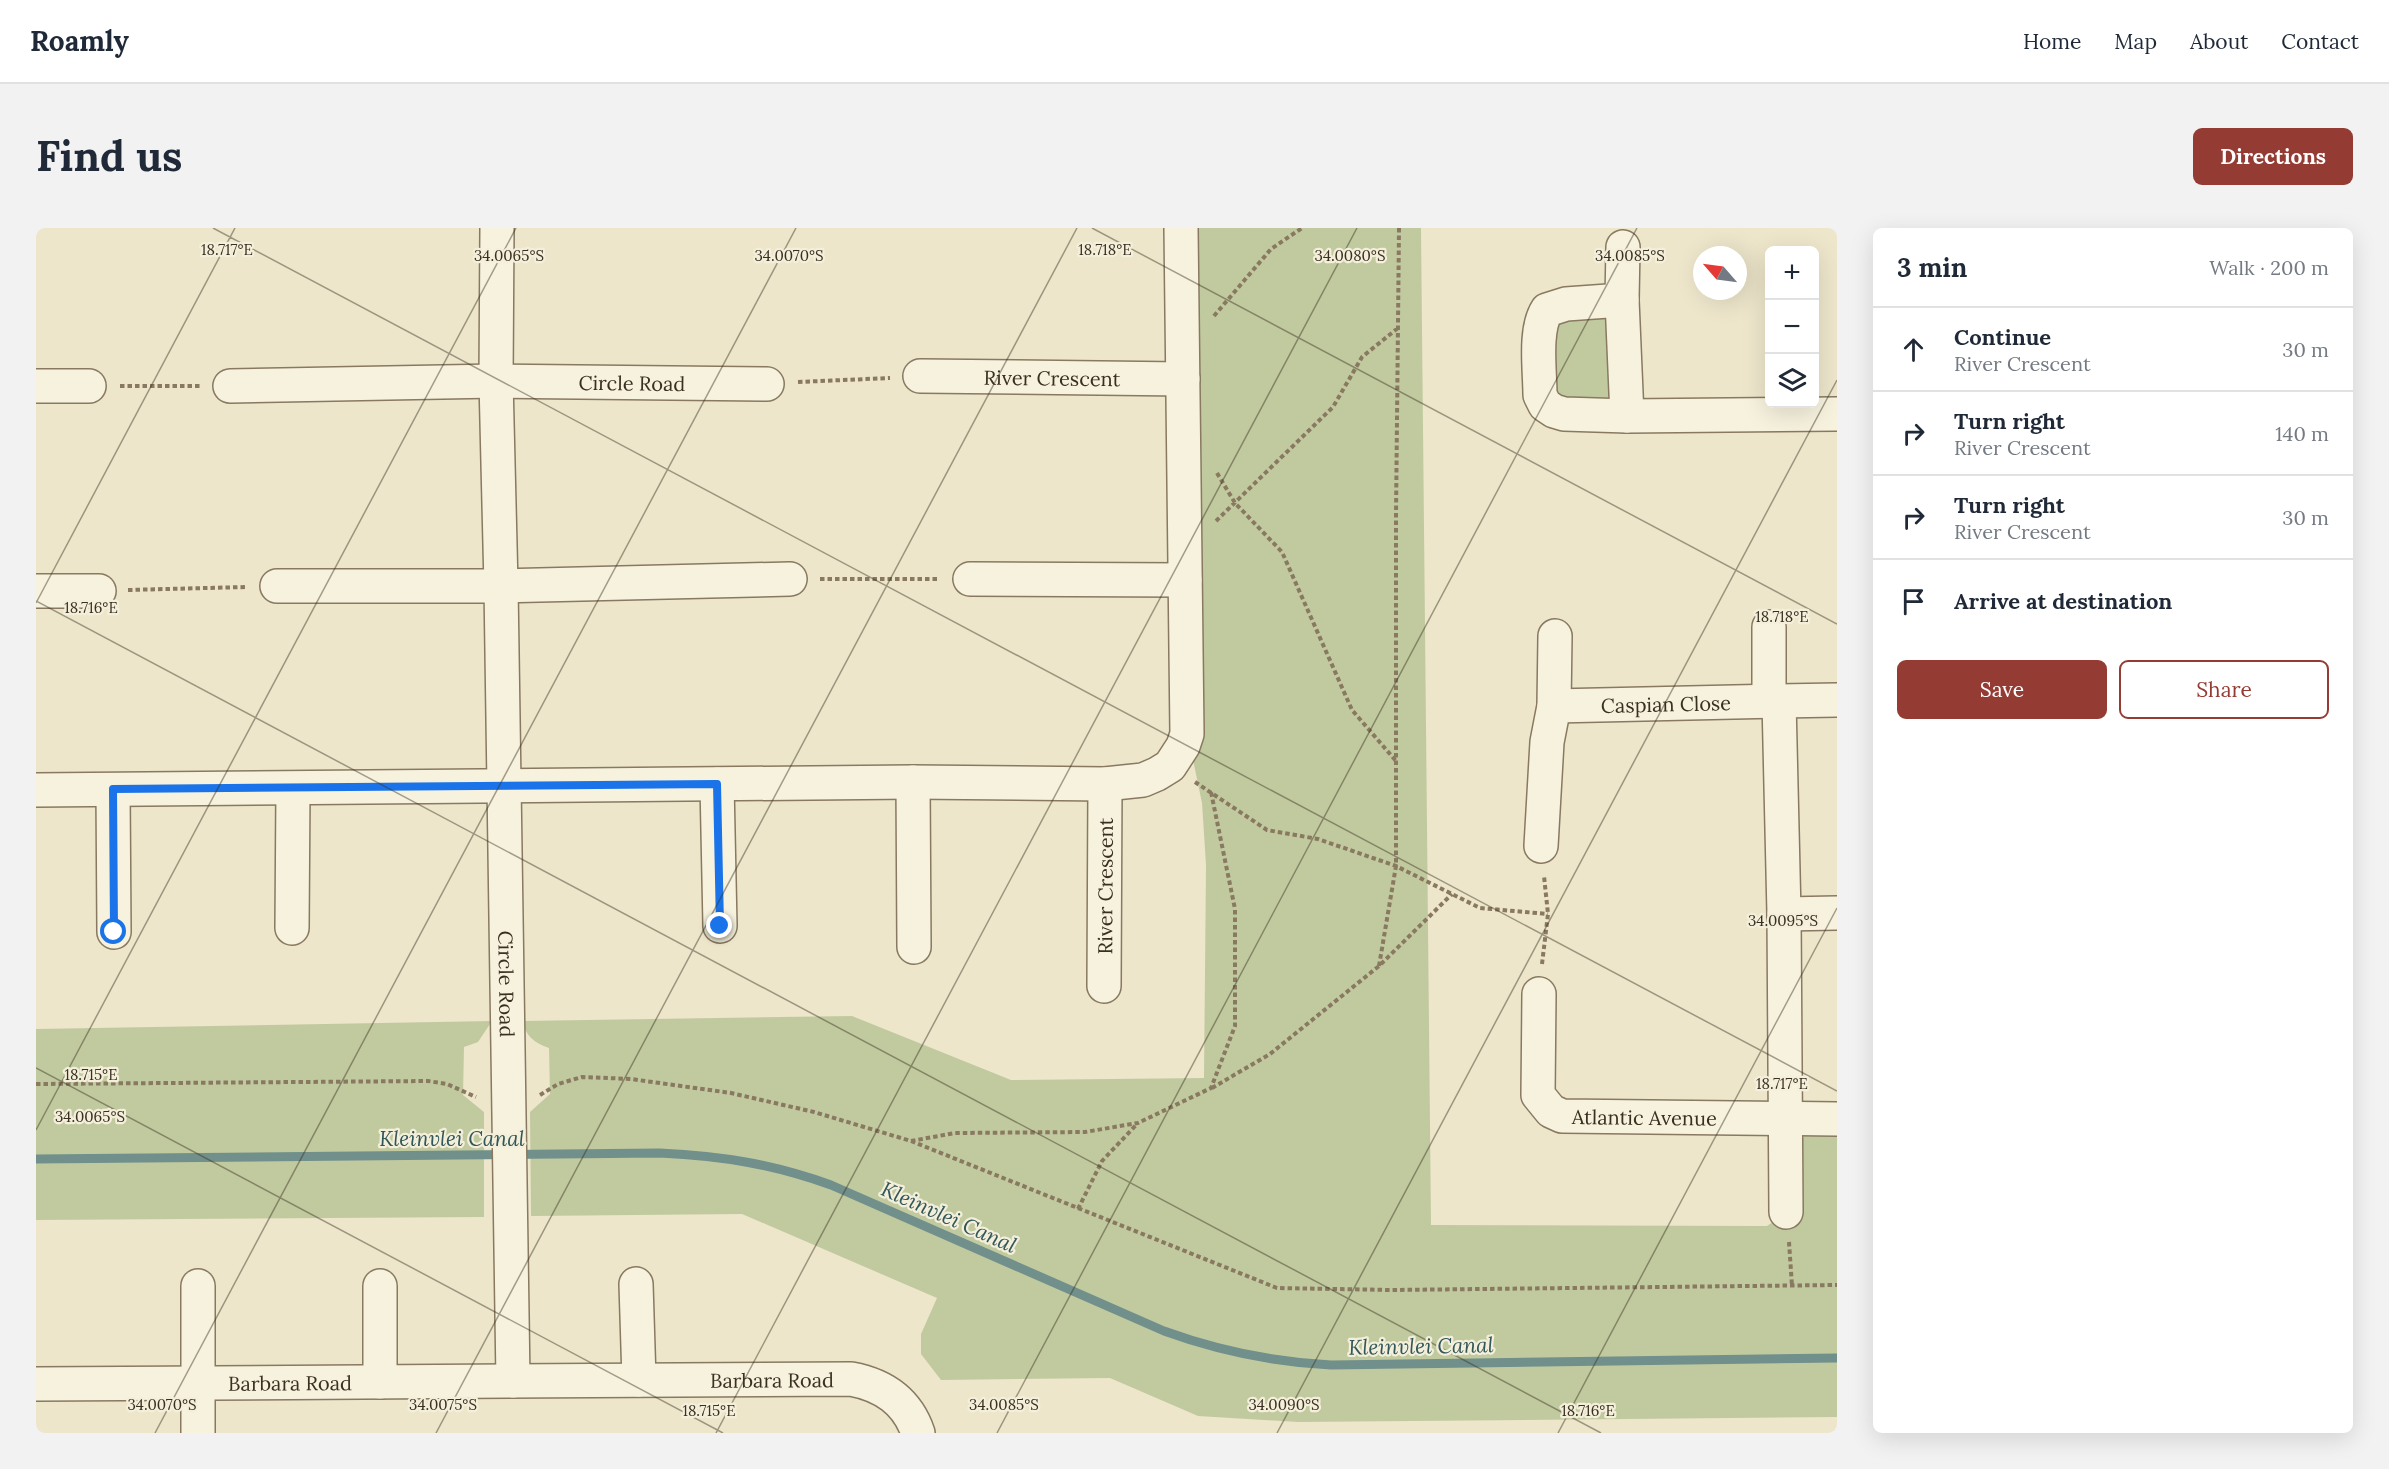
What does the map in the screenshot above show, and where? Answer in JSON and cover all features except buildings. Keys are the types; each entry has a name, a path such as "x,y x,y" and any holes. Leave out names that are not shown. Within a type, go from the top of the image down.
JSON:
{"street":[{"name":"Circle Road","path":"497,228 496,381 513,1381"},
{"path":"36,790 913,782 1105,784 1143,780 1157,774 1170,766 1183,746 1186,734 1181,228"},
{"path":"1623,247 1622,300 1627,416"},
{"path":"1622,300 1566,304 1547,310 1540,328 1540,394 1545,405 1564,414 1627,416 1837,414"},
{"name":"River Crescent","path":"920,376 1183,379"},
{"name":"Circle Road","path":"230,386 496,381 766,384"},
{"path":"36,386 89,386"},
{"path":"277,586 501,586 790,579"},
{"path":"970,579 1185,580"},
{"path":"36,591 99,591"},
{"path":"1769,627 1784,914 1786,1212"},
{"path":"1541,846 1547,742 1554,706 1555,636"},
{"path":"1774,701 1837,700"},
{"name":"Caspian Close","path":"1554,706 1774,701"},
{"path":"913,782 914,946"},
{"path":"717,784 720,926"},
{"name":"River Crescent","path":"1104,986 1105,784"},
{"path":"113,789 114,932"},
{"path":"292,928 293,789"},
{"path":"1784,914 1837,913"},
{"name":"Atlantic Avenue","path":"1539,994 1538,1095 1551,1111 1562,1116 1837,1119"},
{"path":"636,1284 639,1380"},
{"path":"198,1286 198,1433"},
{"path":"380,1286 380,1382"},
{"name":"Barbara Road","path":"36,1384 851,1379 877,1386 899,1402 908,1412 918,1433"}],"path":[{"path":"1212,318 1271,249 1302,228"},
{"path":"1379,966 1396,866 1399,228"},
{"path":"1213,523 1333,407 1362,357 1398,328"},
{"path":"766,384 920,376"},
{"path":"89,386 230,386"},
{"path":"1183,452 1207,455 1235,503 1282,552 1352,710 1397,762"},
{"path":"790,579 970,579"},
{"path":"99,591 277,586"},
{"path":"1170,766 1267,830 1318,839 1396,866 1480,908 1548,914"},
{"path":"1211,792 1234,909 1235,1014 1235,1026 1211,1088"},
{"path":"1539,994 1548,914 1541,846"},
{"path":"911,1141 955,1133 1084,1132 1138,1123 1211,1088 1270,1054 1379,966 1452,894"},
{"path":"36,1084 428,1081 464,1090 487,1106 509,1106 529,1105 547,1090 582,1077 631,1079 731,1093 804,1109 911,1141 1277,1288 1392,1290 1837,1285"},
{"path":"1078,1209 1102,1161 1138,1123"},
{"path":"1786,1212 1792,1286"}],"green space":[{"path":"1193,228 1421,228 1431,1225 1767,1226 1788,1212 1798,1146 1807,1132 1837,1127 1837,1417 1298,1422 1198,1416 1110,1378 941,1380 921,1354 921,1334 937,1298 742,1214 531,1216 530,1112 550,1094 549,1048 531,1038 522,1021 852,1016 1011,1080 1204,1078 1206,865 1202,803 1192,755"},
{"path":"1565,310 1598,310 1610,322 1612,393 1599,406 1563,404 1553,393 1552,328"},
{"path":"492,1021 478,1042 464,1047 463,1095 484,1112 484,1217 36,1220 36,1029"}],"waterway":[{"name":"Kleinvlei Canal","path":"36,1159 660,1153 705,1156 768,1166 831,1185 1164,1331 1226,1350 1267,1358 1331,1365 1837,1358"}],"route":[{"path":"114,932 113,789 717,784 720,926"}]}
